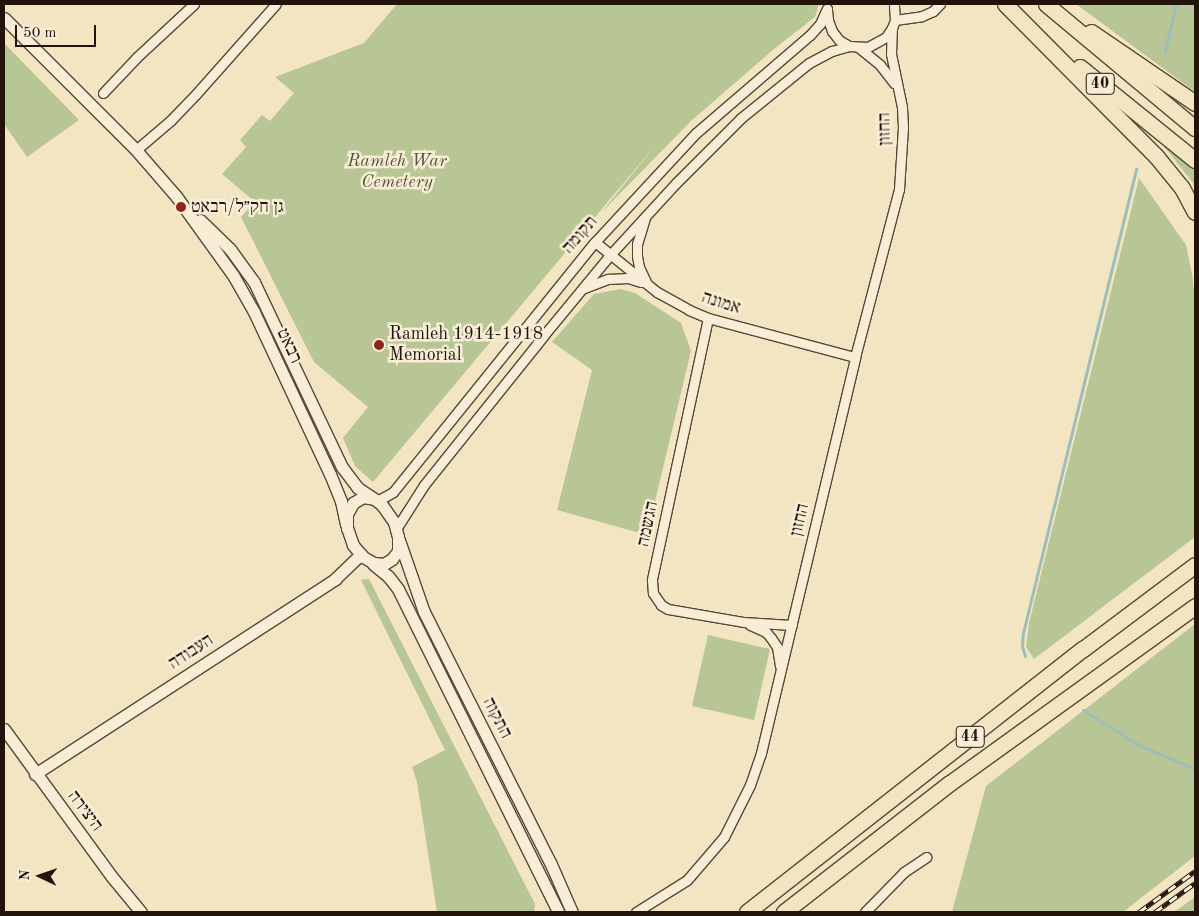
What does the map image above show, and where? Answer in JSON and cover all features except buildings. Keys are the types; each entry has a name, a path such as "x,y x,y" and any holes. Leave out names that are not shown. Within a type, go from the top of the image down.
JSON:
{"highway":[{"name":"40","path":"1006,4 1070,60 1195,160"},
{"path":"1006,4 1156,156 1182,188 1195,212"},
{"name":"40","path":"1048,4 1195,128"},
{"path":"1048,4 1195,102"},
{"name":"44","path":"747,912 1083,648 1195,565"},
{"name":"44","path":"784,912 950,783 1195,606"}],"street":[{"path":"103,93 137,57 194,4"},
{"path":"136,150 170,121 196,94 276,4"},
{"name":"החזון","path":"636,912 687,880 724,837 750,785 761,753 855,357 899,189 904,127 891,54 894,4"},
{"path":"893,24 922,16 936,5"},
{"name":"החזון","path":"828,6 828,20 832,31 840,40 854,46 880,65 898,90"},
{"name":"תקומה","path":"375,500 393,492 595,242 696,133 810,35 820,24 828,6"},
{"name":"רבאט","path":"4,14 21,34"},
{"name":"רבאט","path":"4,18 136,150 176,196 244,266 266,305 342,467 358,488 375,500"},
{"name":"תקומה","path":"397,533 424,485 581,289 710,147 763,100 809,63 832,51 878,43 893,24"},
{"name":"רבאט","path":"176,196 233,275 254,312 334,484 346,524"},
{"path":"646,216 637,244 637,256 638,267 647,284"},
{"name":"אמונה","path":"595,242 647,284 674,302 708,318 855,357"},
{"path":"581,289 608,279 628,278 647,284"},
{"name":"הגשמה","path":"708,318 652,580 653,593 661,605 668,609 743,622 792,625"},
{"path":"363,497 375,500 388,513 397,533 398,551 390,562 380,564 366,558 349,537 346,524 348,511 355,501 363,497"},
{"name":"התקוה","path":"397,533 424,612 550,862 572,912"},
{"name":"התקוה","path":"366,558 388,576 398,589 558,912"},
{"name":"העבודה","path":"35,774 366,558"},
{"path":"743,622 766,632 771,638 779,657 780,673"},
{"name":"היצירה","path":"4,729 112,877 141,912"},
{"path":"865,912 904,872 926,857"},
{"path":"552,899 552,912"}],"green space":[{"name":"Ramleh War Cemetery","path":"397,4 819,4 815,17 774,49 691,121 601,213 658,142 373,482 355,466 343,438 368,407 314,362 241,217 255,202 222,174 246,147 240,140 262,115 270,121 294,93 275,77 364,43"},
{"path":"1076,4 1195,4 1195,92"},
{"path":"4,43 79,120 27,157 4,124"},
{"path":"1162,144 1195,170 1195,188 1193,183"},
{"path":"1139,178 1186,245 1192,274 1195,299 1195,537 1034,659 1026,647 1029,623"},
{"path":"621,289 635,293 681,323 691,351 647,535 557,510 592,370 552,342 594,294"},
{"path":"369,579 535,904 534,912 437,912 417,782 412,767 445,750 361,580"},
{"path":"1195,624 1195,856 1123,912 952,912 986,786"},
{"path":"708,635 770,649 754,720 692,706"},
{"path":"1195,897 1195,912 1174,912"}],"waterway":[{"path":"1165,51 1176,4"},
{"path":"1025,656 1022,646 1023,633 1136,169"},
{"path":"1083,710 1139,745 1195,769"}],"railway":[{"path":"1139,912 1195,871"},
{"path":"1155,912 1195,883"}],"place":[{"name":"גן חק״ל/רבאט","path":"181,207"},
{"name":"Ramleh 1914-1918 Memorial","path":"379,345"}]}
